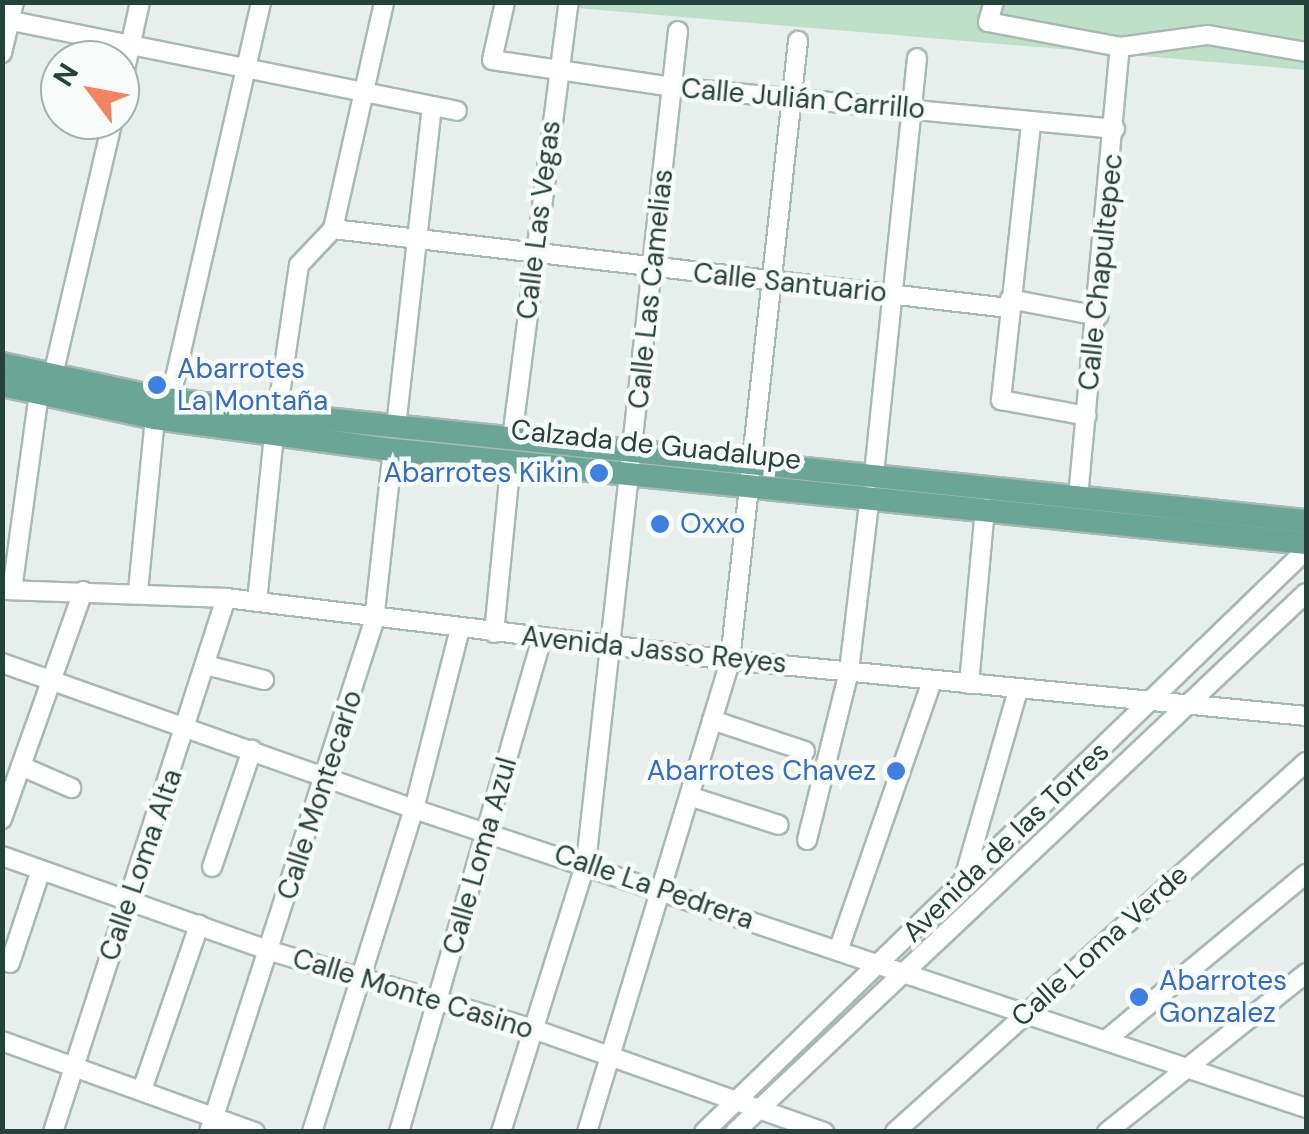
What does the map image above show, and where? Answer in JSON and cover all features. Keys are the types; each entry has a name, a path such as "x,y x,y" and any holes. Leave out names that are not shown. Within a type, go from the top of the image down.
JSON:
{"main road":[{"name":"Calzada de Guadalupe","path":"2,364 46,384 162,409 752,476 1078,497 1227,523 1306,546"},
{"name":"Calzada de Guadalupe","path":"2,385 46,384"},
{"name":"Calzada de Guadalupe","path":"872,485 985,508 1227,523 1306,520"}],"street":[{"path":"132,40 140,2"},
{"path":"138,592 162,409 261,2"},
{"path":"256,602 299,266 333,228 384,2"},
{"name":"Calle Julián Carrillo","path":"505,2 492,60 672,86 912,108 1031,124 1115,129"},
{"name":"Calle Las Vegas","path":"494,633 534,254 569,2"},
{"path":"994,2 988,22 1120,47 1208,35 1306,52"},
{"path":"2,53 9,14 108,40"},
{"name":"Calle Las Camelias","path":"501,1132 586,863 678,31"},
{"path":"587,1132 666,888 730,660 798,41"},
{"name":"Calle Chapultepec","path":"1078,497 1098,316 1120,47"},
{"path":"140,48 363,96 457,111"},
{"path":"807,840 849,671 918,58"},
{"name":"Calle Montecarlo","path":"211,1125 328,774 374,621 413,240 432,108"},
{"path":"1031,124 1001,400 1087,416"},
{"path":"7,590 46,384 108,140"},
{"name":"Calle Santuario","path":"333,228 1098,316"},
{"path":"970,684 985,508"},
{"name":"Avenida de las Torres","path":"704,1132 1155,700 1306,546"},
{"name":"Avenida Jasso Reyes","path":"7,590 226,598 374,621 730,660 1306,716"},
{"path":"2,820 83,591"},
{"name":"Avenida de las Torres","path":"735,1132 1186,702 1306,593"},
{"name":"Calle Loma Alta","path":"53,1132 226,598"},
{"path":"312,1132 414,809 460,629"},
{"name":"Calle Loma Azul","path":"398,1132 542,638"},
{"name":"Calle La Pedrera","path":"3,664 328,774 414,809 666,888 838,952 1306,1108"},
{"path":"206,665 264,680"},
{"path":"838,952 932,682"},
{"path":"963,884 1018,690"},
{"path":"712,720 804,751"},
{"path":"212,867 252,750"},
{"name":"Calle Loma Verde","path":"895,1132 1306,762"},
{"path":"21,766 71,788"},
{"path":"692,797 779,825"},
{"name":"Calle Monte Casino","path":"2,856 40,873 270,951 536,1030 736,1101 777,1124 824,1132"},
{"path":"10,963 40,873"},
{"path":"1106,1040 1306,874"},
{"path":"142,1090 199,925"},
{"path":"1107,1132 1306,973"},
{"path":"2,1041 142,1090 211,1125 256,1132"},
{"path":"777,1124 792,1078"}],"green space":[{"path":"578,2 1306,3 1306,70 577,8"}],"place":[{"name":"Abarrotes La Montaña","path":"157,385"},
{"name":"Abarrotes Kikin","path":"599,473"},
{"name":"Oxxo","path":"660,524"},
{"name":"Abarrotes Chavez","path":"896,771"},
{"name":"Abarrotes Gonzalez","path":"1139,997"}]}
